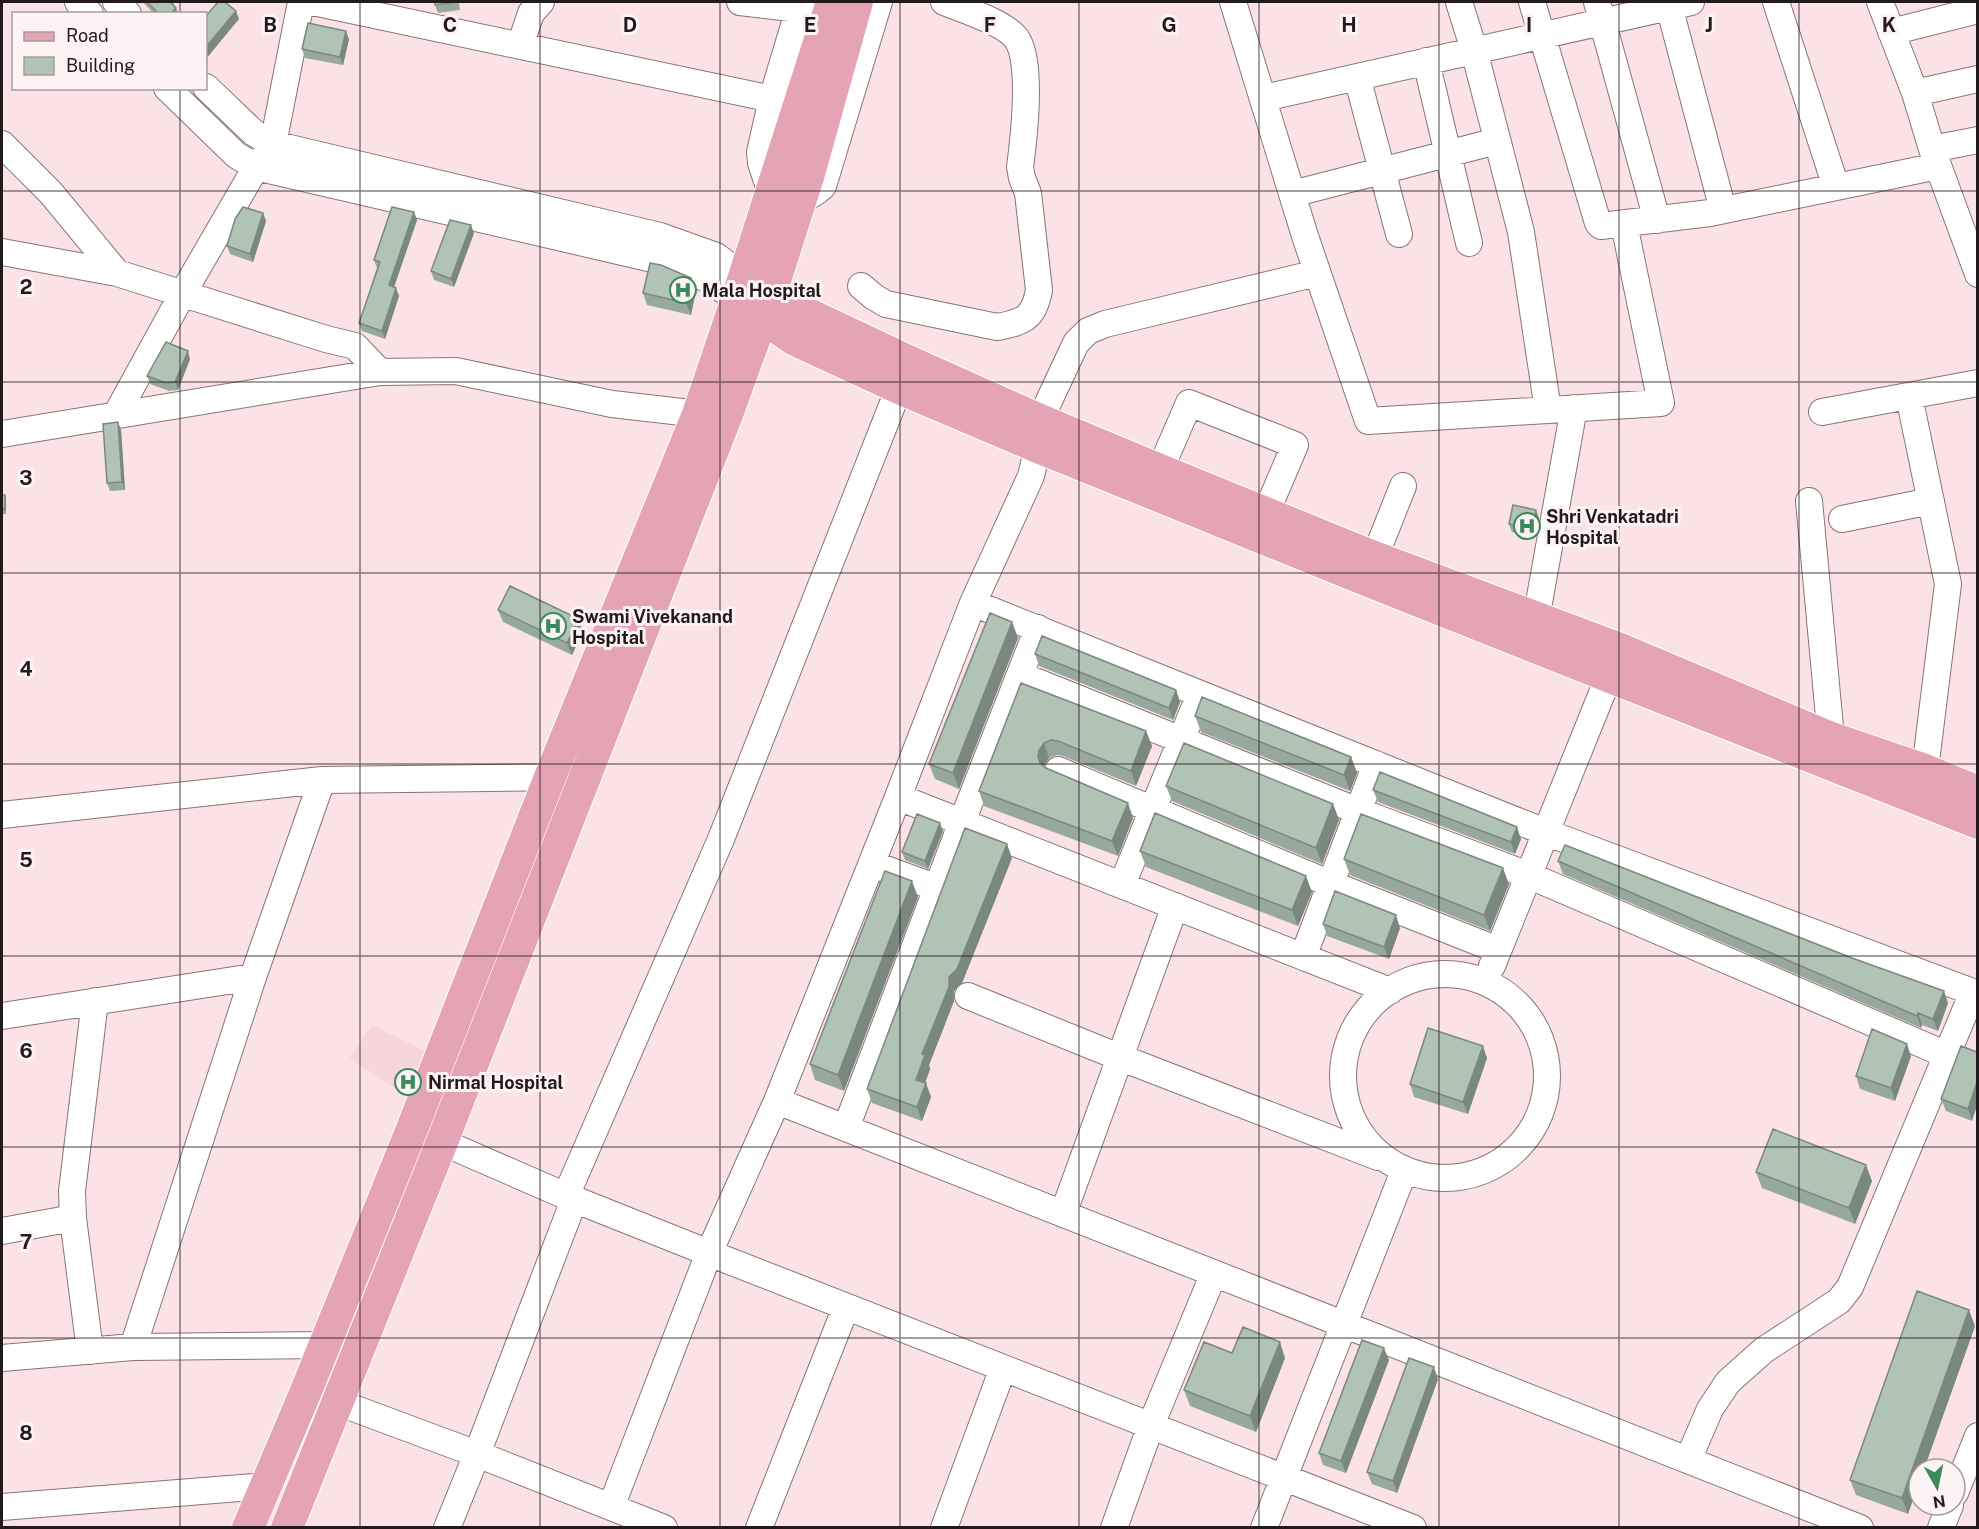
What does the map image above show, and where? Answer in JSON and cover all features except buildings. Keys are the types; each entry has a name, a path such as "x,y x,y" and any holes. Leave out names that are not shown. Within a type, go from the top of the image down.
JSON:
{"main road":[{"path":"248,1527 412,1129 549,777 712,416 766,307 786,196 832,2"},
{"path":"287,1527 586,778 712,416 740,288 786,196 856,2"},
{"path":"740,288 766,307 795,340 899,388 1039,434 1160,470 1266,513 1370,569 1536,619 1615,663 1977,823"},
{"path":"766,307 910,362 1039,434 1370,569 1615,663 1924,770 1977,792"}],"street":[{"path":"116,415 183,293 256,167 273,144 301,2"},
{"path":"314,2 772,99"},
{"path":"520,46 531,13 541,2"},
{"path":"740,2 800,5 772,99 760,152 761,163 786,196 817,192 823,186 879,2"},
{"path":"861,285 886,304 997,327 1028,317 1036,305 1039,290 1038,279 1028,193 1020,167 1026,72 1018,41 1005,29 944,2"},
{"path":"1233,2 1317,273 1368,421 1661,403 1624,224"},
{"path":"1459,2 1474,50 1521,232 1548,410"},
{"path":"1532,2 1598,223 1604,226 1723,210 1836,187 1935,157 1977,140"},
{"path":"1776,2 1836,187"},
{"path":"1881,2 1915,93 1935,157 1969,228 1977,274"},
{"path":"1264,98 1543,35 1600,11 1676,3 1723,210"},
{"path":"1891,32 1977,10"},
{"path":"1600,11 1657,220"},
{"path":"1426,61 1469,243"},
{"path":"1358,77 1399,234"},
{"path":"1915,93 1977,79"},
{"path":"207,88 254,133 273,144 660,236 716,256 740,288"},
{"path":"169,90 236,155 256,167 670,263 707,279 740,288"},
{"path":"1292,194 1497,141"},
{"path":"2,144 51,193 117,273"},
{"path":"2,252 117,273 326,339 355,346 380,372"},
{"path":"611,1507 709,1253 777,1101 973,603 1030,476 1039,434 1076,344 1088,331 1105,324 1317,273"},
{"path":"2,434 380,372 456,371 612,404 712,416"},
{"path":"1822,412 1977,383"},
{"path":"447,1527 477,1454 570,1198 721,839 899,388"},
{"path":"1909,396 1948,584 1924,770"},
{"path":"1160,470 1189,404 1295,445 1266,513"},
{"path":"1536,619 1574,408"},
{"path":"1370,569 1403,486"},
{"path":"1809,501 1831,738"},
{"path":"1842,519 1931,501"},
{"path":"973,603 1545,832 1975,993 1850,1287 1839,1301 1764,1350 1728,1382 1710,1409 1688,1460"},
{"path":"846,1128 1038,628"},
{"path":"1486,981 1615,663"},
{"path":"1020,675 1358,811 1528,875 1947,1055"},
{"path":"1122,885 1200,694"},
{"path":"1303,957 1376,764"},
{"path":"1058,770 1330,884 1498,950"},
{"path":"2,815 322,780 586,778"},
{"path":"133,1347 253,977 322,780"},
{"path":"898,797 1390,991"},
{"path":"872,864 937,888"},
{"path":"1063,1214 1175,906"},
{"path":"968,996 1119,1058 1394,1165 1438,1179 1467,1177 1499,1164 1533,1131 1545,1102 1548,1065 1545,1048 1533,1022 1509,995 1486,981 1446,973 1417,978 1400,984 1377,999 1362,1016 1345,1052 1342,1082 1346,1107 1358,1131 1394,1165"},
{"path":"2,1016 253,977"},
{"path":"90,1351 73,1218 72,1191 95,1001"},
{"path":"777,1101 1860,1527"},
{"path":"412,1129 570,1198 1413,1527"},
{"path":"1264,1527 1345,1324 1394,1165"},
{"path":"2,1231 73,1218"},
{"path":"1114,1527 1151,1425 1214,1273"},
{"path":"759,1527 846,1307"},
{"path":"2,1354 133,1347 324,1345"},
{"path":"944,1527 1003,1368"},
{"path":"306,1390 664,1527"},
{"path":"1967,1462 1977,1436"},
{"path":"2,1507 265,1486"}],"shaded area":[{"name":"Nirmal Hospital","path":"372,1025 439,1058 421,1106 350,1058"}],"place":[{"name":"Mala Hospital","path":"683,290"},
{"name":"Shri Venkatadri Hospital","path":"1527,526"},
{"name":"Swami Vivekanand Hospital","path":"553,626"},
{"name":"Nirmal Hospital","path":"408,1082"}]}
